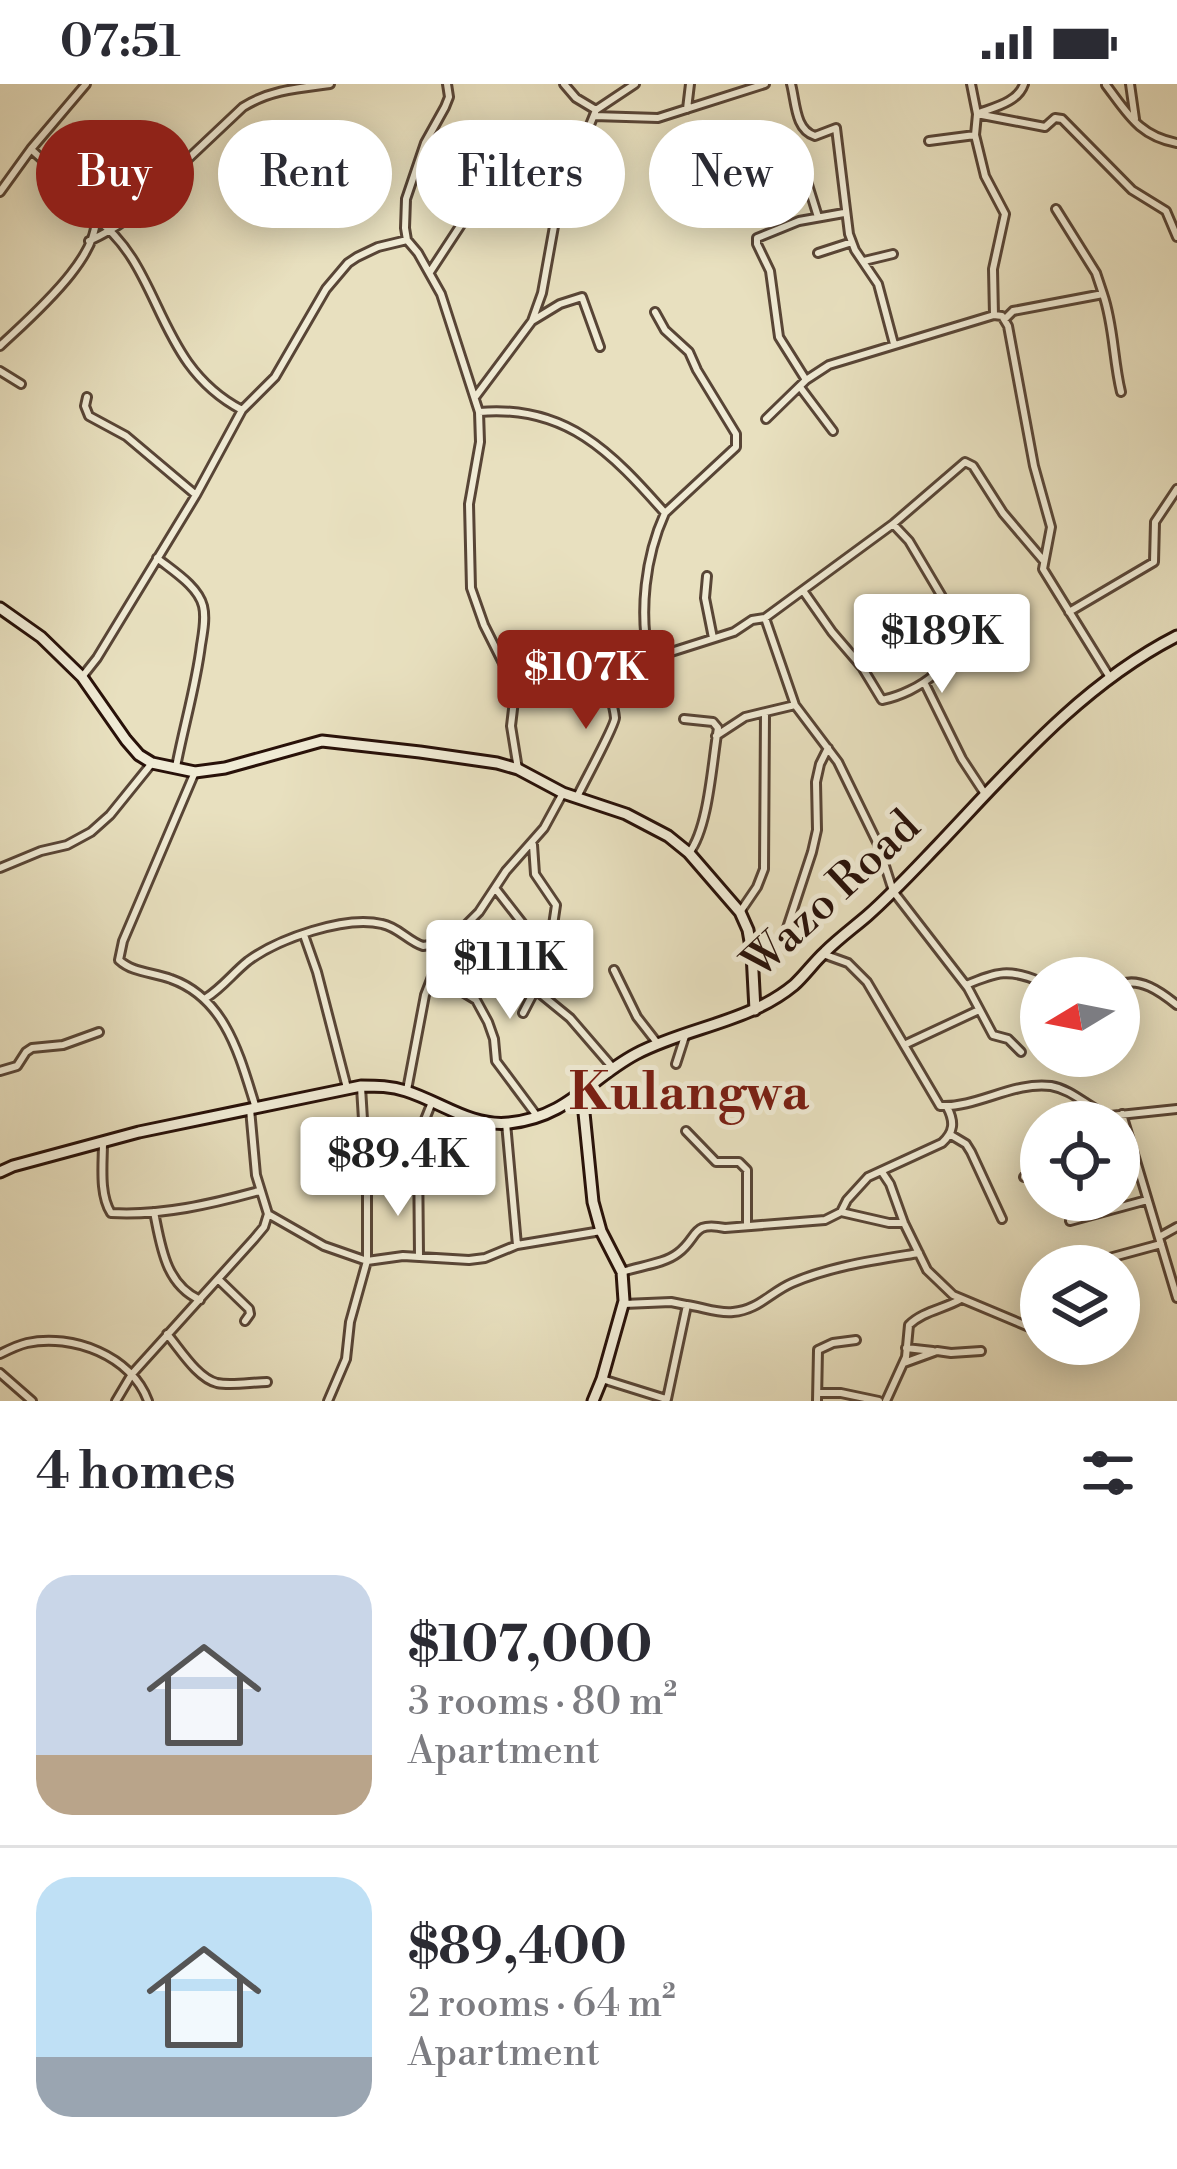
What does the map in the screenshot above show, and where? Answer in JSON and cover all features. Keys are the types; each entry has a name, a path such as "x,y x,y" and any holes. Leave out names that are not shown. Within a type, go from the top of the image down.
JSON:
{"main road":[{"path":"0,608 41,637 82,676 126,740 152,763 194,772 225,768 322,741 467,757 518,769 668,836 740,912 752,953 755,1010"},
{"name":"Wazo Road","path":"0,1172 104,1142 361,1086 406,1091 478,1121 506,1123 556,1110 634,1055 755,1010 796,983 1109,676 1177,637"},
{"path":"582,1093 589,1176 601,1232 622,1273 624,1304 593,1401"}],"street":[{"path":"65,84 76,95"},
{"path":"0,192 86,84"},
{"path":"194,153 258,98 294,86 330,84"},
{"path":"447,84 449,97 425,143 404,213 407,240 441,294 479,412 481,442 469,504 471,589 514,692 511,726 518,769"},
{"path":"564,84 595,113 646,120 764,84"},
{"path":"475,398 532,321 542,293 558,204 595,113 634,84"},
{"path":"687,110 690,84"},
{"path":"791,84 805,132 815,136 836,128 844,213 852,242 878,284 894,344"},
{"path":"971,84 977,114 975,135 985,176 1005,214 993,269 994,315"},
{"path":"977,114 1019,95 1024,84"},
{"path":"1130,84 1135,123"},
{"path":"1106,85 1135,123 1151,136 1177,143"},
{"path":"977,114 1045,127 1054,118 1062,119 1132,190 1166,211 1177,237"},
{"path":"929,140 975,135"},
{"path":"32,148 36,152"},
{"path":"0,167 10,178"},
{"path":"814,204 818,217"},
{"path":"1056,209 1096,273 1112,320 1121,392"},
{"path":"833,430 779,337 770,271 757,244 758,238 799,221 844,213"},
{"path":"0,346 61,288 75,270 92,228"},
{"path":"109,228 131,257 194,374 242,410"},
{"path":"89,242 115,228"},
{"path":"430,272 459,228"},
{"path":"82,676 98,658 242,410 275,377 318,302 348,263 378,247 407,240"},
{"path":"818,253 852,242"},
{"path":"864,261 893,254"},
{"path":"1005,319 1013,310 1103,294"},
{"path":"532,321 582,297 600,347"},
{"path":"650,659 644,605 665,513 738,442 689,352 665,330 655,312"},
{"path":"766,419 829,364 994,315 1005,319"},
{"path":"1005,319 1051,527 1043,569 1109,676"},
{"path":"0,370 21,384"},
{"path":"87,397 89,416 126,436 196,495"},
{"path":"479,412 532,415 583,436 616,458 665,513"},
{"path":"514,692 650,659 765,618 968,462 1043,560"},
{"path":"1069,612 1154,562 1154,521 1177,489"},
{"path":"804,592 882,700 925,684 957,648 960,636 957,622 909,541 893,524"},
{"path":"158,558 182,578 203,607 195,690 175,770"},
{"path":"707,576 705,598 712,638"},
{"path":"765,618 795,705 844,776 878,844 892,891 966,985 993,1035 1008,1039 1020,1051"},
{"path":"577,797 614,728 604,671"},
{"path":"925,684 962,760 985,794"},
{"path":"716,736 745,717 795,705"},
{"path":"740,912 764,869 765,712"},
{"path":"684,718 717,724 702,825 689,853"},
{"path":"784,937 812,853 817,830 816,782 828,748"},
{"path":"0,868 68,845 91,832 152,763"},
{"path":"116,1401 132,1374 264,1227 268,1214 252,1150 253,1108 240,1053 230,1033 204,999 171,979 122,965 118,955 194,772"},
{"path":"406,1091 424,995 449,942 479,912 533,842 563,793"},
{"path":"523,1013 557,939 552,932 556,905 535,874 533,842"},
{"path":"456,935 502,958 516,944 523,924 495,888"},
{"path":"204,999 256,956 346,922 389,925 423,946 449,942"},
{"path":"304,935 347,1088"},
{"path":"823,954 857,969 940,1106 1035,1085 1071,1093 1083,1101"},
{"path":"614,970 637,1017 658,1044"},
{"path":"966,985 999,972 1020,974"},
{"path":"433,974 476,1000 494,1040 496,1061 537,1116"},
{"path":"1140,984 1177,1005"},
{"path":"536,991 570,1018 614,1069"},
{"path":"904,1045 979,1010"},
{"path":"0,1071 17,1066 32,1048 63,1045 99,1032"},
{"path":"676,1064 685,1036"},
{"path":"328,1401 346,1359 350,1322 367,1261 361,1086"},
{"path":"418,1256 418,1148 432,1102"},
{"path":"622,1273 678,1253 703,1227 825,1220 841,1212 868,1177 951,1135 947,1106"},
{"path":"1140,1112 1177,1109"},
{"path":"506,1123 517,1245"},
{"path":"686,1131 716,1162 739,1162 747,1170 747,1226"},
{"path":"951,1135 971,1152 1002,1219"},
{"path":"104,1142 108,1211 154,1212 259,1191"},
{"path":"882,1172 927,1270 953,1295 1020,1323"},
{"path":"1140,1173 1177,1298"},
{"path":"1140,1202 1148,1200"},
{"path":"154,1212 168,1268 181,1288 200,1300"},
{"path":"841,1212 904,1223"},
{"path":"268,1214 324,1246 367,1261 403,1256 469,1260 517,1245 601,1232"},
{"path":"1140,1248 1160,1241 1177,1227"},
{"path":"624,1304 671,1302 729,1313 762,1304 797,1280 850,1264 920,1253"},
{"path":"218,1279 249,1309 245,1322"},
{"path":"856,1340 833,1342 818,1350 818,1397 841,1393 883,1401 904,1363 912,1322 962,1298"},
{"path":"602,1378 668,1400 687,1305"},
{"path":"167,1334 208,1379 267,1382"},
{"path":"0,1354 26,1343 75,1345 108,1356 132,1374 148,1401"},
{"path":"906,1348 981,1351"},
{"path":"904,1363 938,1351"},
{"path":"0,1373 32,1401"}],"district":[{"name":"Kulangwa","path":"689,1094"}]}
